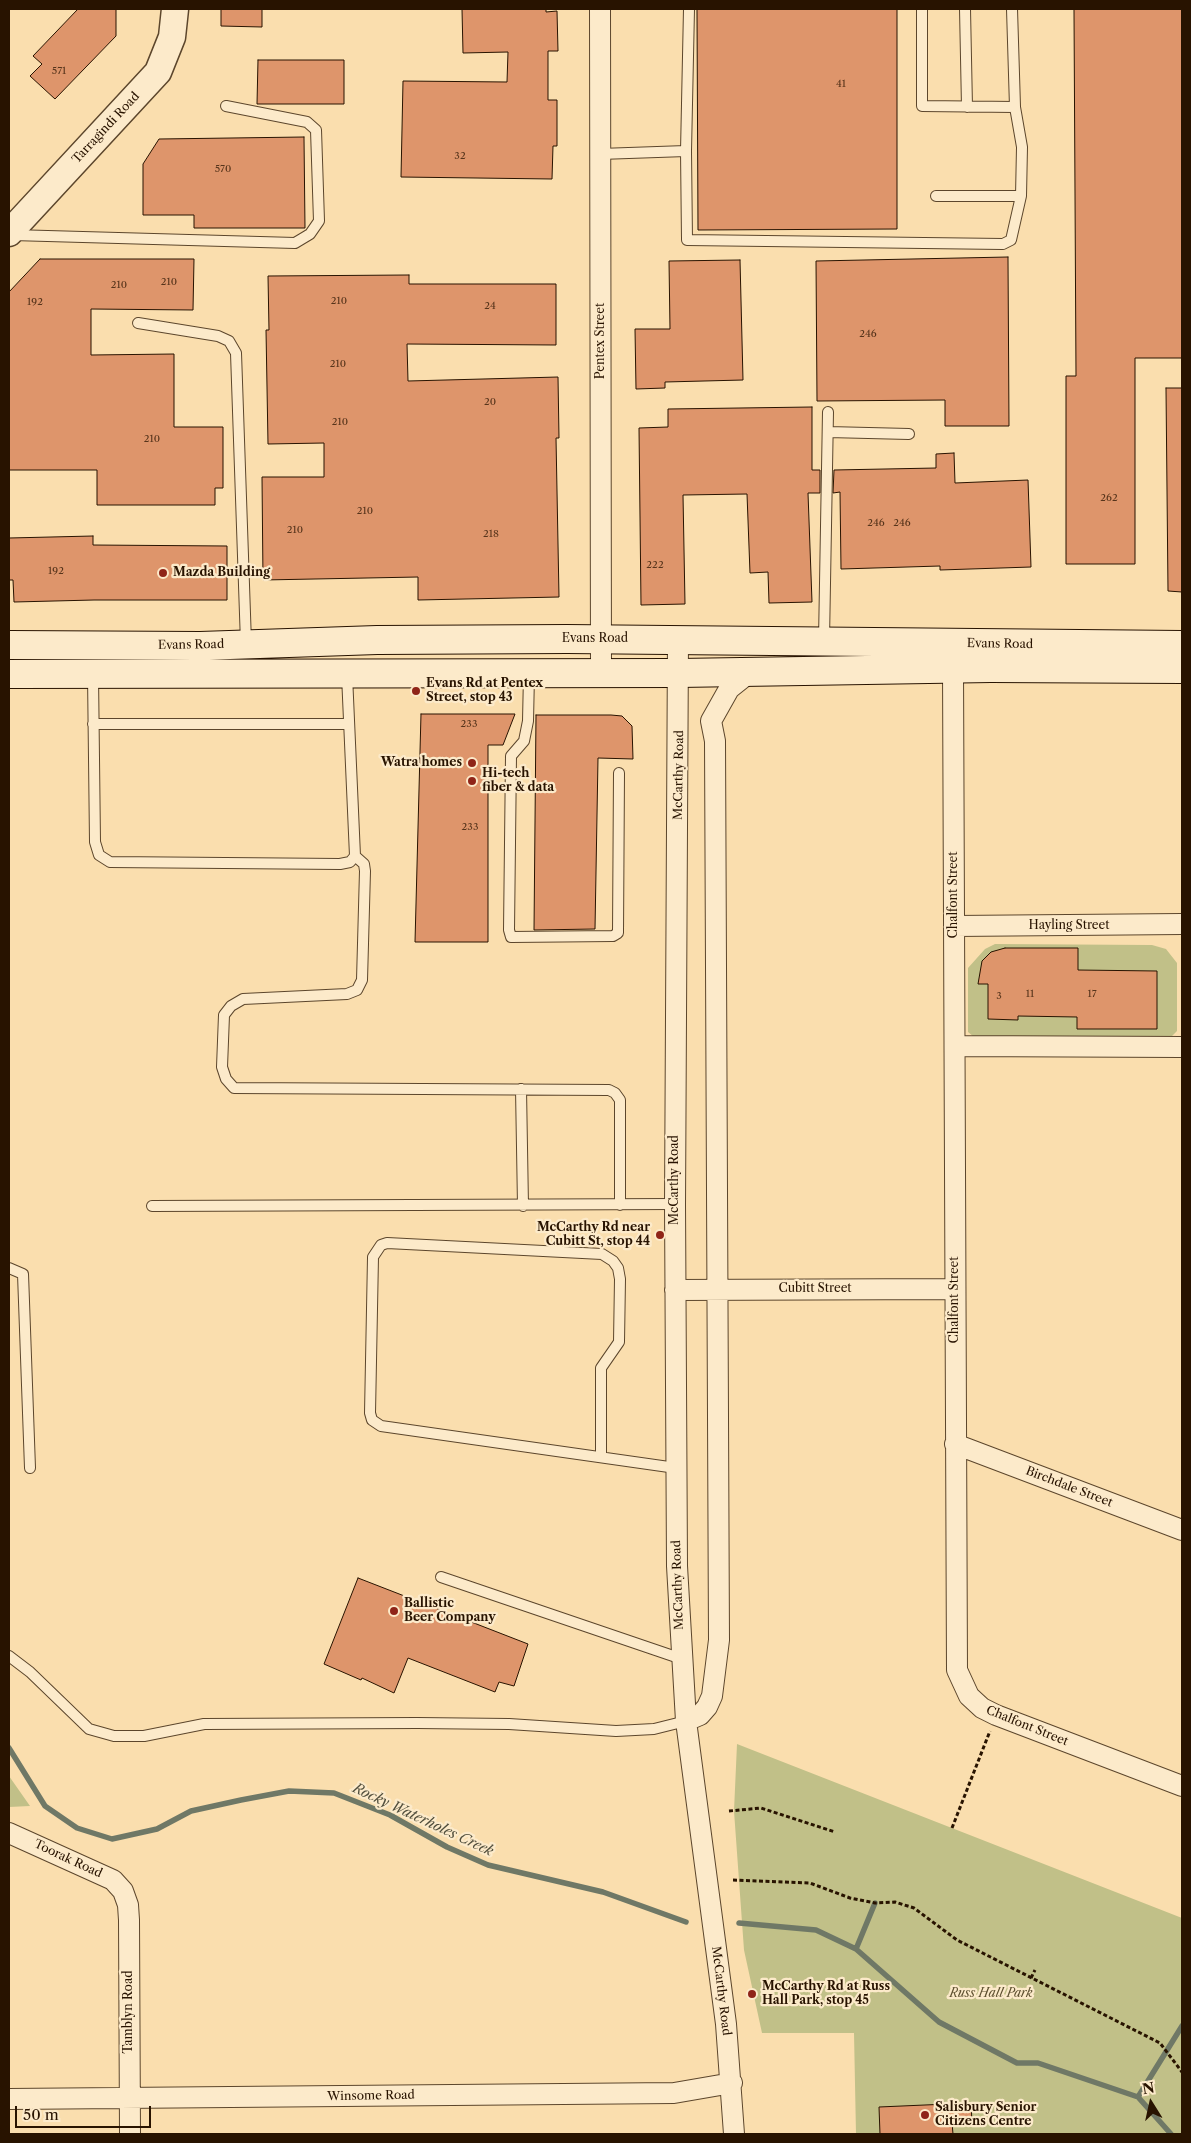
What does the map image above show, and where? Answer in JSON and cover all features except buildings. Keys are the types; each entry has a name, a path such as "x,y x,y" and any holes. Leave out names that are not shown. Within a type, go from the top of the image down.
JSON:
{"main road":[{"name":"Evans Road","path":"9,645 601,639 824,640 992,645 1182,645"},
{"name":"Evans Road","path":"9,674 749,673 953,668 1182,669"}],"street":[{"name":"Tarragindi Road","path":"9,234 158,72 172,38 174,9"},
{"name":"Pentex Street","path":"600,9 601,673"},
{"name":"McCarthy Road","path":"678,640 675,1290 676,1468 682,1660 686,1721 732,2084 734,2134"},
{"name":"Chalfont Street","path":"953,668 957,1670 969,1696 982,1708 1182,1786"},
{"path":"686,1721 700,1715 708,1707 712,1696 719,1640 715,751 711,721 729,689 749,673"},
{"name":"Hayling Street","path":"955,926 1182,924"},
{"path":"955,1046 1182,1047"},
{"name":"Cubitt Street","path":"675,1290 955,1289"},
{"name":"Birchdale Street","path":"955,1444 1182,1530"},
{"name":"Toorak Road","path":"9,1834 113,1880 123,1891"},
{"name":"Tamblyn Road","path":"123,1891 128,1905 129,1920 130,2134"},
{"name":"Winsome Road","path":"9,2099 674,2093 732,2084"}],"lane":[{"path":"688,9 687,240 1003,244 1011,240 1021,196 1022,147 1015,107 1012,9"},
{"path":"922,9 922,106 1015,107"},
{"path":"965,9 967,107"},
{"path":"9,234 295,242 310,234 319,221 316,130 307,122 226,106"},
{"path":"600,154 686,151"},
{"path":"936,196 1021,196"},
{"path":"138,323 218,336 229,341 236,353 246,644"},
{"path":"824,640 828,412"},
{"path":"828,432 909,434"},
{"path":"530,673 528,721 524,741 510,756 509,930 511,936 613,936 618,933 619,773"},
{"path":"93,674 95,842 99,855 110,862 340,864 350,862 354,856 347,674"},
{"path":"94,724 349,724"},
{"path":"354,856 364,864 365,871 362,980 357,990 347,994 243,999 231,1006 224,1015 222,1067 226,1079 234,1088 609,1090 615,1093 620,1100 620,1205"},
{"path":"521,1089 523,1206"},
{"path":"152,1206 675,1204"},
{"path":"601,1455 601,1368 619,1342 620,1278 618,1268 612,1260 602,1254 387,1243 380,1246 373,1257 370,1413 372,1420 381,1426 601,1455 676,1468"},
{"path":"9,1268 23,1274 30,1468"},
{"path":"441,1577 682,1660"},
{"path":"9,1656 30,1672 89,1729 114,1736 144,1736 204,1724 509,1724 616,1731 654,1729 686,1721"}],"path":[{"path":"952,1828 996,1715"},
{"path":"728,1811 761,1808 834,1832"},
{"path":"732,1880 810,1883 850,1898 875,1903 895,1902 914,1908 958,1940 1160,2043 1182,2072"},
{"path":"1031,1978 1034,1970"}],"green space":[{"path":"995,944 1152,945 1166,949 1177,963 1177,1031 1171,1037 974,1037 968,1032 968,968 985,949"},
{"name":"Russ Hall Park","path":"737,1744 1182,1918 1182,2134 856,2134 854,2033 762,2033 744,1950 734,1811"},
{"path":"9,1776 30,1806 9,1807"}],"waterway":[{"name":"Rocky Waterholes Creek","path":"9,1748 45,1806 77,1828 112,1839 157,1829 191,1811 241,1800 289,1791 334,1793 390,1815 447,1847 488,1865 603,1892 686,1922"},
{"path":"856,1949 875,1903"},
{"name":"Rocky Waterholes Creek","path":"739,1923 816,1930 856,1949 939,2022 1017,2063 1038,2063 1138,2097 1171,2134"},
{"path":"1138,2097 1182,2026"}],"place":[{"name":"Mazda Building","path":"163,573"},
{"name":"Evans Rd at Pentex Street, stop 43","path":"416,691"},
{"name":"Watra homes","path":"472,763"},
{"name":"Hi-tech fiber & data","path":"472,781"},
{"name":"McCarthy Rd near Cubitt St, stop 44","path":"660,1235"},
{"name":"Ballistic Beer Company","path":"394,1611"},
{"name":"McCarthy Rd at Russ Hall Park, stop 45","path":"752,1994"},
{"name":"Salisbury Senior Citizens Centre","path":"925,2115"}]}
